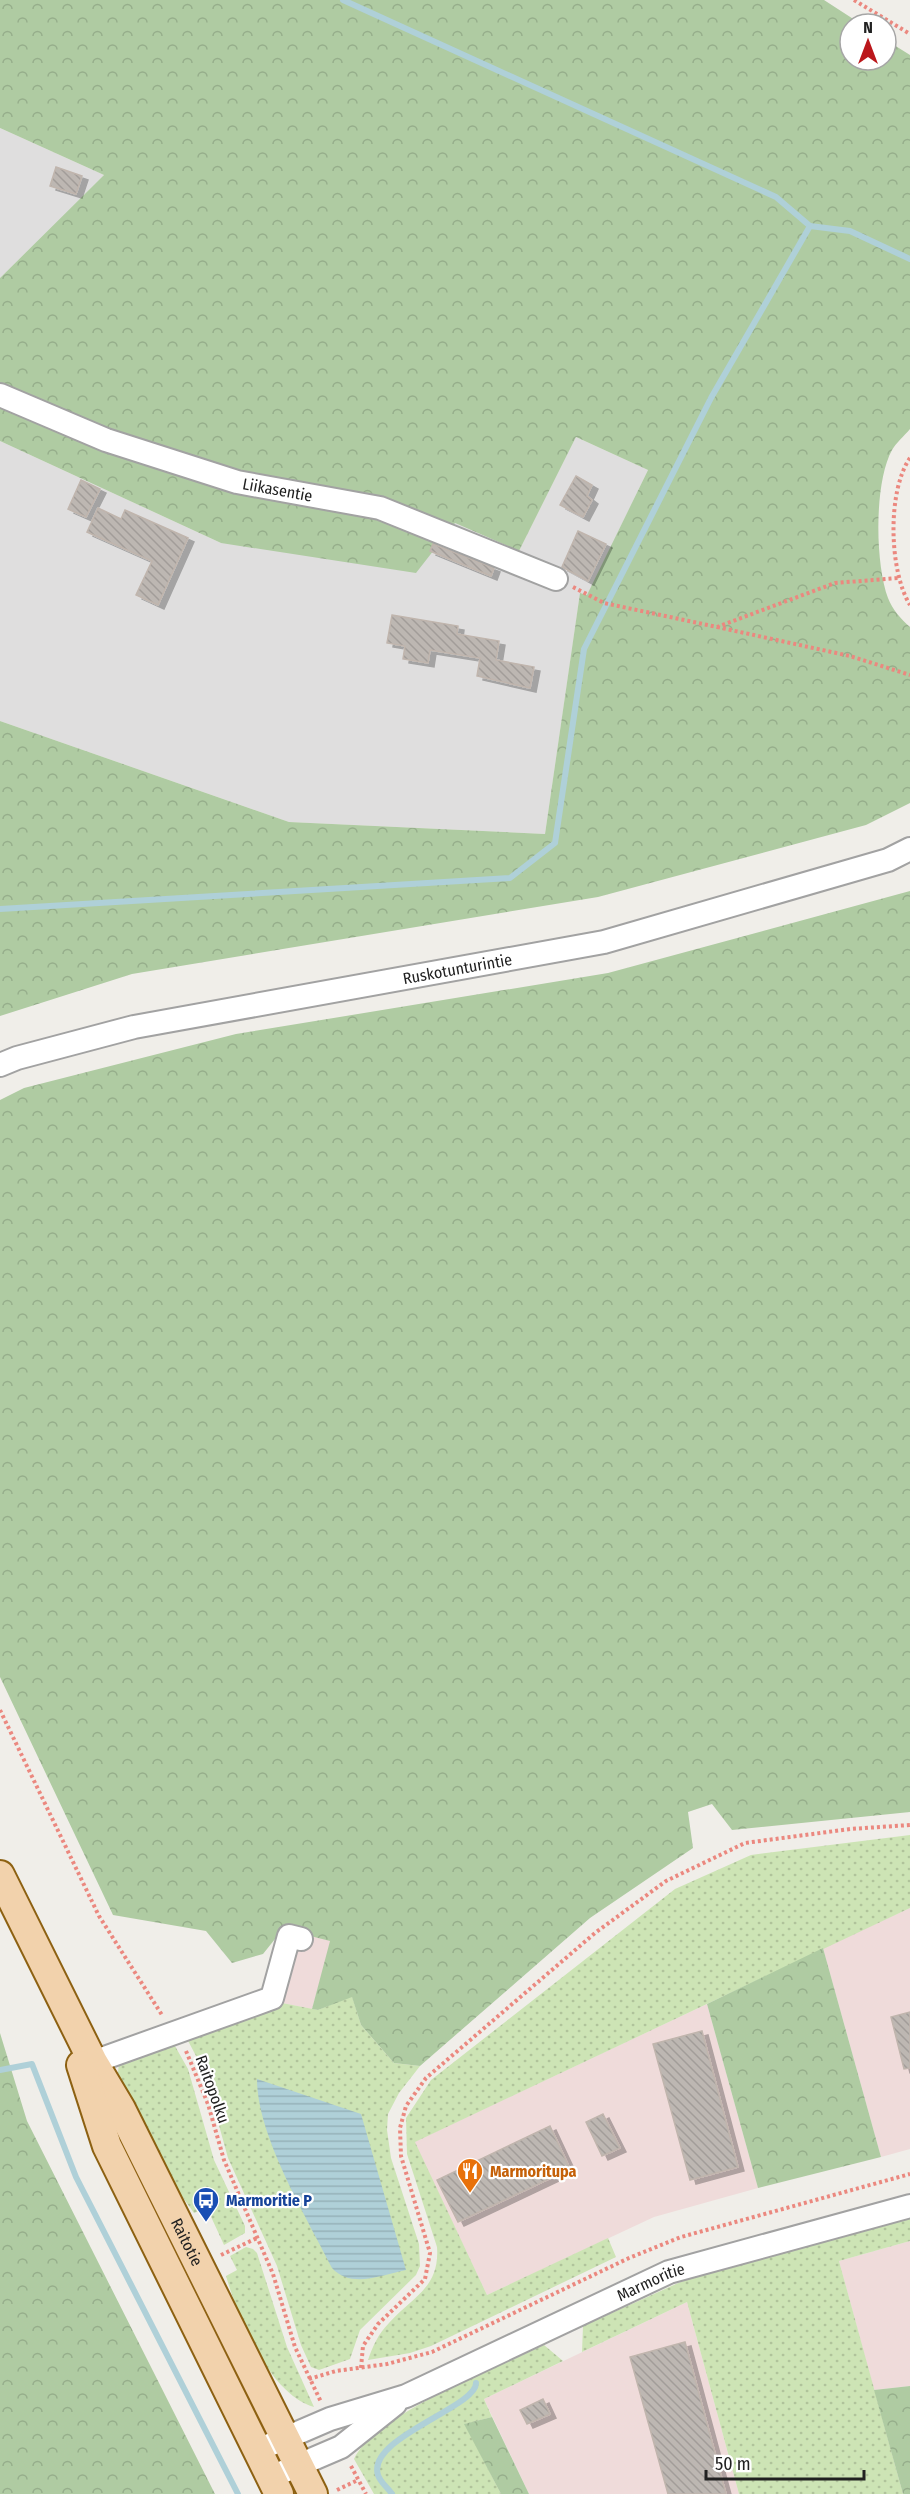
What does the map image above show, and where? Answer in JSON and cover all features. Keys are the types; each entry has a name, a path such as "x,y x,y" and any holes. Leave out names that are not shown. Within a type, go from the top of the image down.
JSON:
{"main road":[{"name":"Raitotie","path":"0,1875 58,1992 87,2064 107,2146 275,2486"},
{"name":"Raitotie","path":"87,2064 121,2109 313,2494"}],"street":[{"name":"Liikasentie","path":"0,395 106,440 237,482 380,508 556,579"},
{"name":"Ruskotunturintie","path":"0,1065 17,1058 134,1027 604,942 888,860 910,849"},
{"path":"87,2064 173,2031 272,1998 289,1936 301,1939"},
{"name":"Marmoritie","path":"258,2450 330,2419 406,2396 669,2272 910,2206"},
{"name":"Marmoritie","path":"275,2486 298,2464 342,2447 406,2396"}],"path":[{"path":"854,0 910,34"},
{"path":"910,459 900,480 894,536 899,578 910,604"},
{"path":"717,627 835,583 899,578"},
{"path":"556,579 604,603 615,606 850,656 910,675"},
{"name":"Raitopolku","path":"0,1710 99,1916 196,2070 224,2160 273,2274 295,2347 330,2419"},
{"path":"361,2368 363,2346 378,2324 425,2279 430,2253 401,2156 400,2128 406,2106 426,2078 595,1933 666,1881 744,1843 850,1829 910,1825"},
{"path":"221,2255 257,2238"},
{"path":"342,2447 366,2494"},
{"path":"327,2494 358,2480"}],"shaded area":[{"path":"0,128 104,175 0,278"},
{"path":"576,437 648,470 587,596 580,594 545,834 289,822 0,721 0,441 221,543 455,523 519,551"},
{"path":"910,1908 910,2149 881,2157 823,1948"},
{"path":"303,1933 331,1941 312,2009 277,2002"},
{"path":"707,2004 758,2188 654,2217 487,2295 414,2142"},
{"path":"910,2241 910,2386 874,2390 839,2261"},
{"path":"687,2302 739,2494 529,2494 484,2399"}],"green space":[{"path":"0,0 824,0 842,12 838,12 838,72 898,72 898,48 910,55 910,429 894,447 886,464 879,502 878,523 881,565 888,598 897,614 910,627 910,803 866,825 598,897 132,974 0,1016 0,721 289,822 545,834 580,593 587,595 648,470 576,437 519,551 455,523 416,573 221,543 0,441 0,278 104,175 0,128"},
{"path":"910,891 910,1812 732,1830 712,1804 688,1812 693,1848 590,1918 420,2066 394,2063 361,2025 352,1997 318,2010 312,2009 330,1941 283,1929 263,1954 232,1963 206,1931 113,1915 0,1677 0,1100 24,1088 236,1034 608,973"},
{"path":"910,1835 910,1908 415,2142 487,2295 608,2238 616,2257 431,2346 410,2353 368,2360 376,2340 385,2327 423,2291 434,2273 437,2261 437,2247 407,2154 406,2118 431,2080 675,1889 751,1855"},
{"path":"823,1948 881,2157 758,2188 707,2004"},
{"path":"352,1996 361,2025 394,2063 420,2066 399,2093 388,2114 387,2130 391,2158 419,2244 420,2266 416,2275 360,2330 350,2359 319,2370 311,2367 301,2345 277,2266 228,2158 204,2071 186,2037 277,2002 318,2010"},
{"path":"0,2033 27,2121 215,2494 0,2494"},
{"path":"171,2039 188,2069 214,2160 245,2226 245,2233 224,2245 207,2208 194,2213 176,2188 118,2073 119,2062"},
{"path":"910,2216 910,2241 839,2261 903,2494 739,2494 687,2302 582,2352 583,2326 696,2275"},
{"path":"246,2247 257,2253 287,2347 314,2407 298,2399 283,2387 270,2371 238,2312 226,2276 237,2270 230,2256"},
{"path":"544,2345 563,2361 484,2399 492,2417 465,2424 501,2494 374,2494 354,2459 367,2442 387,2425 440,2393"},
{"path":"910,2386 910,2494 903,2494 874,2390"},
{"path":"492,2417 529,2494 501,2494 464,2424"}],"water":[{"path":"257,2079 361,2114 406,2270 367,2279 357,2279 348,2278 332,2268 274,2150 259,2101"}],"building":[{"path":"56,167 82,176 76,194 50,186"},
{"path":"576,476 592,485 587,496 592,500 583,517 560,505"},
{"path":"81,480 100,489 86,517 68,509"},
{"path":"98,508 121,519 125,510 188,538 158,605 136,595 152,561 87,532"},
{"path":"578,531 606,544 588,581 562,567"},
{"path":"433,544 494,568 491,576 430,551"},
{"path":"392,615 458,626 457,634 499,641 496,660 534,667 530,688 477,676 480,658 430,650 428,663 403,659 405,646 387,643"},
{"path":"910,2012 910,2068 904,2069 891,2017"},
{"path":"702,2031 738,2167 690,2180 653,2044"},
{"path":"603,2114 620,2148 602,2156 586,2122"},
{"path":"550,2126 570,2169 458,2222 437,2180"},
{"path":"685,2342 726,2494 668,2494 630,2357"},
{"path":"543,2399 550,2414 527,2424 520,2410"}],"waterway":[{"path":"343,0 776,197 810,226"},
{"path":"0,909 510,878 555,843 584,649 711,398 810,226 850,231 910,259"},
{"path":"0,2070 32,2064 76,2177 238,2494"},
{"path":"392,2494 378,2475 379,2461 388,2448 459,2402 472,2392 476,2383"}],"place":[{"name":"Marmoritupa","path":"470,2194"},
{"name":"Marmoritie P","path":"206,2223"}]}
